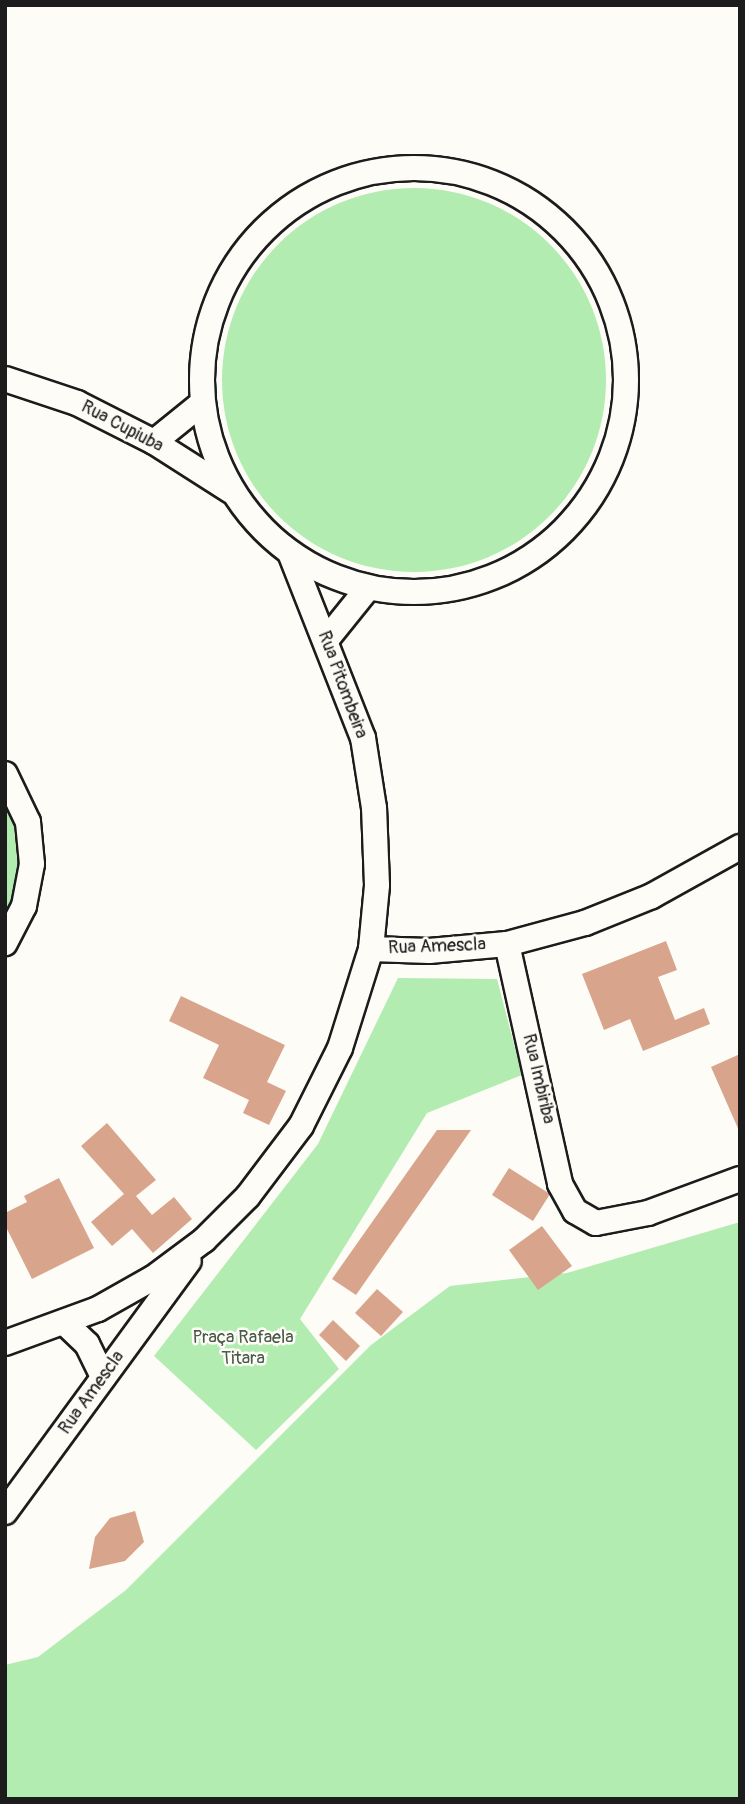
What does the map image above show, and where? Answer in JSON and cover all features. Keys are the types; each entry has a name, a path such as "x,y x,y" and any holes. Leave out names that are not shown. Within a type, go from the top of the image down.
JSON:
{"street":[{"path":"232,491 205,427 201,404 205,341 226,280 250,244 280,215 317,191 357,176 388,170 442,169 484,179 523,197 558,222 586,254 608,291 622,331 627,374 624,416 603,477 566,529 532,556 494,576 453,589 410,593 368,587 314,568 290,553"},
{"name":"Rua Cupiuba","path":"5,379 76,402 154,442 232,491"},
{"path":"154,442 201,404"},
{"name":"Rua Pitombeira","path":"232,491 267,535 290,553 327,639 363,738 374,808 377,885 371,949"},
{"path":"327,639 368,587"},
{"path":"5,774 27,822 32,864 24,906 5,943"},
{"name":"Rua Amescla","path":"64,1322 98,1309 153,1278 204,1240 248,1196 301,1126 341,1048 371,949 429,951 507,944 585,923 652,896 740,847"},
{"name":"Rua Imbiriba","path":"507,944 560,1184 575,1211 596,1223 648,1213 740,1179"},
{"name":"Rua Amescla","path":"5,1512 204,1240"},
{"path":"5,1343 64,1322 87,1344 103,1377"}],"green space":[{"path":"414,188 451,192 487,203 521,221 550,244 573,273 591,307 602,343 606,380 602,417 591,453 573,487 550,516 521,539 487,557 451,568 414,572 377,568 341,557 307,539 278,516 255,487 237,453 226,417 222,380 226,343 237,307 255,273 278,244 307,221 341,203 377,192"},
{"path":"5,795 22,838 20,893 5,923"},
{"name":"Praça Rafaela Titara","path":"398,978 497,979 522,1075 427,1113 300,1319 339,1369 256,1450 154,1356 318,1144"},
{"path":"740,1222 740,1799 5,1799 5,1665 38,1657 126,1590 371,1345 450,1286 567,1273"}],"building":[{"path":"666,941 677,970 658,977 675,1020 704,1008 710,1024 643,1051 630,1019 604,1030 582,974"},
{"path":"181,996 285,1045 267,1082 286,1091 269,1125 243,1113 249,1100 203,1078 219,1045 169,1021"},
{"path":"740,1054 740,1133 711,1067"},
{"path":"107,1123 156,1180 136,1196 152,1215 174,1197 192,1219 153,1253 132,1229 112,1246 91,1222 124,1194 81,1146"},
{"path":"437,1130 471,1130 356,1295 332,1279"},
{"path":"509,1168 550,1194 533,1221 492,1195"},
{"path":"59,1178 94,1248 32,1279 5,1225 5,1213 27,1202 24,1196"},
{"path":"542,1226 572,1266 538,1290 509,1250"},
{"path":"377,1289 403,1312 381,1336 355,1313"},
{"path":"333,1320 360,1346 346,1361 319,1335"},
{"path":"135,1511 144,1542 125,1561 89,1569 95,1537 110,1518"}]}
